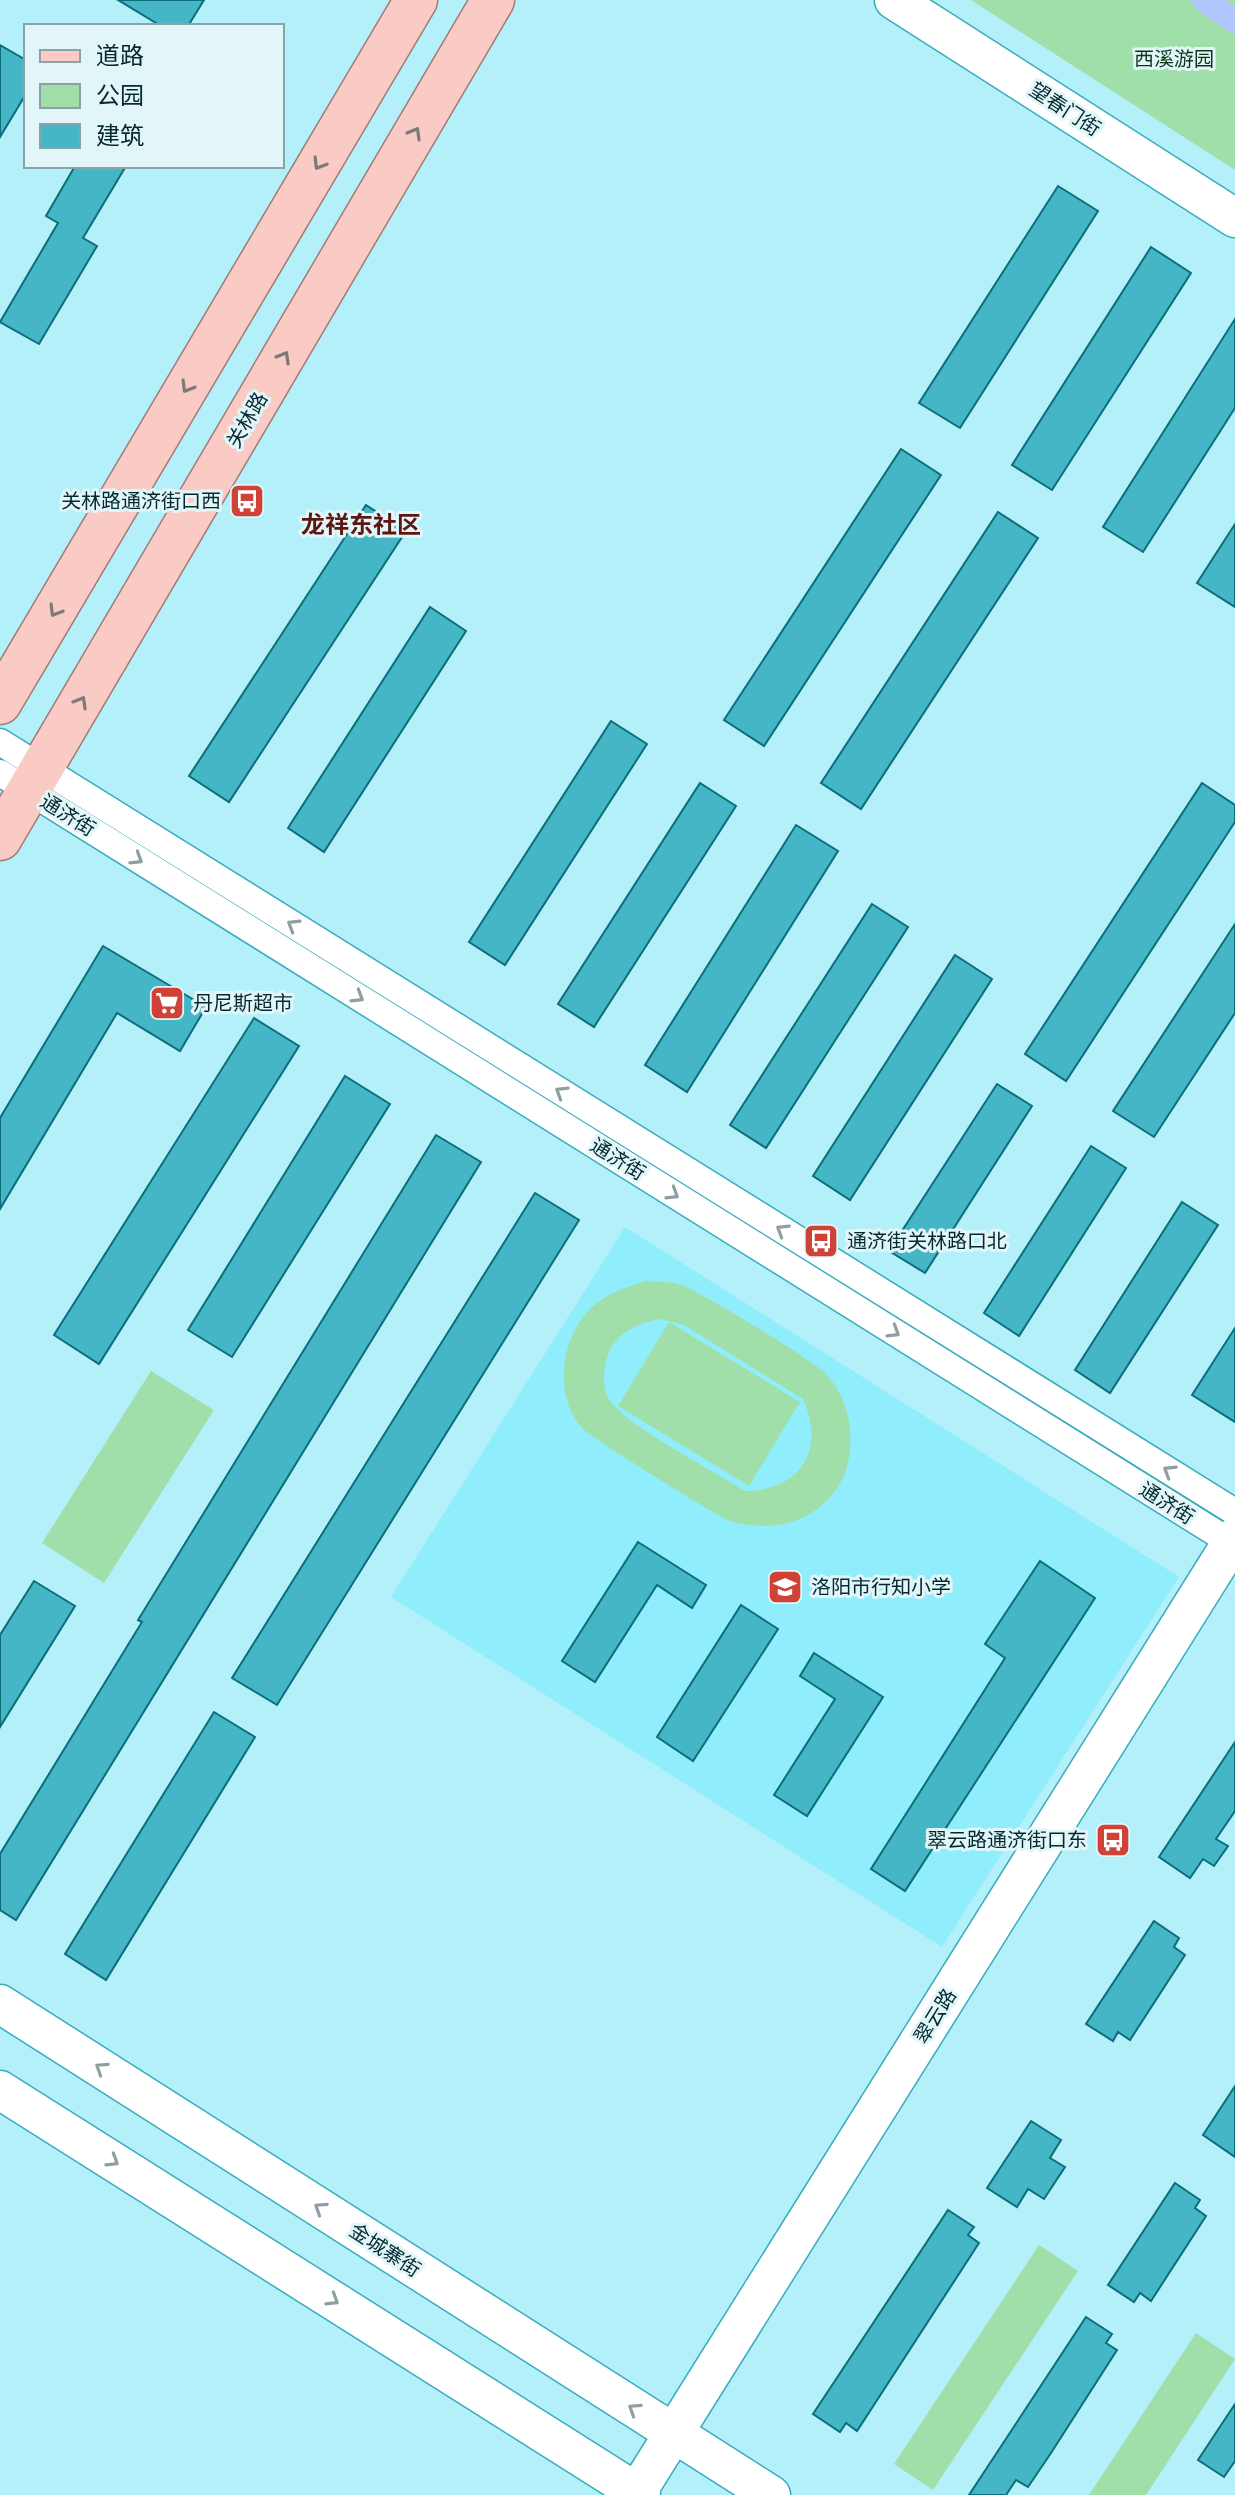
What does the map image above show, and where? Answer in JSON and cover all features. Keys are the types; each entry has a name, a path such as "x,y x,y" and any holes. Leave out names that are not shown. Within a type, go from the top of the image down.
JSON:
{"main road":[{"path":"0,703 416,0"},
{"name":"关林路","path":"0,839 23,778 493,0"}],"street":[{"name":"望春门街","path":"894,0 1235,218"},
{"name":"望春门街","path":"938,0 1235,191"},
{"name":"通济街","path":"0,742 23,778 1234,1534"},
{"name":"翠云路","path":"682,2440 1234,1534"},
{"name":"翠云路","path":"644,2494 682,2440 1235,1581"},
{"name":"金城寨街","path":"0,2004 771,2495"},
{"path":"0,2090 644,2494"}],"shaded area":[{"name":"洛阳市行知小学","path":"625,1227 1179,1577 942,1947 391,1597"}],"green space":[{"name":"西溪游园","path":"971,0 1235,0 1235,170"},
{"path":"646,1281 669,1282 693,1290 802,1356 834,1384 849,1419 849,1458 843,1478 820,1506 797,1520 781,1524 757,1526 732,1522 583,1429 573,1415 564,1384 564,1366 573,1334 581,1319 598,1302","holes":["661,1319 684,1325 803,1399 812,1435 804,1464 794,1475 765,1489 745,1491 653,1436 611,1402 604,1385 604,1373 608,1355 617,1340 637,1326"]},
{"path":"669,1322 800,1402 749,1486 618,1406"},
{"path":"151,1371 214,1410 104,1583 42,1543"},
{"path":"1039,2245 1078,2271 933,2490 894,2464"},
{"path":"1196,2333 1235,2359 1146,2495 1089,2495"}],"building":[{"path":"118,0 204,0 189,24 158,24"},
{"path":"0,45 24,59 24,97 0,137"},
{"path":"74,168 125,168 83,238 97,246 39,344 0,322 58,223 46,216"},
{"path":"1058,186 1098,211 960,428 919,403"},
{"path":"1151,247 1191,273 1052,490 1012,465"},
{"path":"1235,319 1235,408 1143,552 1103,527"},
{"path":"901,449 941,475 764,746 724,720"},
{"path":"366,505 406,531 229,802 189,776"},
{"path":"998,512 1038,538 861,809 821,783"},
{"path":"1235,524 1235,607 1197,583"},
{"path":"430,607 466,631 324,852 288,828"},
{"path":"611,721 647,744 505,965 469,942"},
{"path":"700,783 736,806 594,1027 558,1004"},
{"path":"1202,783 1235,805 1235,822 1066,1081 1025,1054"},
{"path":"796,825 838,851 687,1092 645,1065"},
{"path":"872,904 908,927 766,1148 730,1125"},
{"path":"1235,924 1235,1013 1154,1137 1113,1111"},
{"path":"103,946 206,1007 180,1051 117,1013 0,1209 0,1118"},
{"path":"955,955 992,979 850,1200 813,1176"},
{"path":"254,1018 299,1046 99,1364 54,1335"},
{"path":"345,1076 390,1104 232,1357 188,1330"},
{"path":"997,1084 1032,1106 925,1273 889,1251"},
{"path":"436,1135 481,1162 16,1920 0,1910 0,1854 142,1622 138,1620"},
{"path":"1091,1146 1126,1168 1019,1336 984,1313"},
{"path":"535,1193 579,1220 277,1705 232,1678"},
{"path":"1182,1202 1218,1225 1110,1393 1075,1370"},
{"path":"1235,1328 1235,1422 1192,1395"},
{"path":"638,1542 706,1585 692,1608 657,1585 595,1682 562,1661"},
{"path":"1040,1561 1095,1598 905,1891 871,1869 1005,1658 985,1644"},
{"path":"34,1581 75,1606 0,1727 0,1635"},
{"path":"741,1605 778,1629 693,1761 657,1737"},
{"path":"814,1653 883,1697 807,1816 774,1795 835,1699 800,1676"},
{"path":"214,1712 255,1737 106,1980 65,1954"},
{"path":"1235,1742 1235,1811 1216,1839 1228,1846 1214,1866 1203,1859 1190,1878 1159,1857"},
{"path":"1154,1921 1179,1938 1174,1947 1185,1955 1130,2040 1118,2032 1113,2041 1086,2024"},
{"path":"1235,2086 1235,2157 1203,2135"},
{"path":"1031,2121 1061,2140 1050,2158 1065,2167 1044,2199 1028,2189 1017,2207 987,2188"},
{"path":"1175,2183 1200,2200 1195,2208 1206,2216 1151,2301 1140,2293 1134,2302 1108,2285"},
{"path":"948,2210 974,2227 968,2235 979,2243 857,2431 846,2423 840,2432 813,2414"},
{"path":"1086,2317 1112,2334 1106,2343 1117,2350 1051,2453 1028,2487 1016,2480 1006,2495 969,2495"},
{"path":"1235,2404 1235,2461 1224,2477 1198,2460"}],"waterway":[{"path":"1204,0 1235,21"}],"place":[{"name":"关林路通济街口西","path":"247,501"},
{"name":"丹尼斯超市","path":"167,1003"},
{"name":"通济街关林路口北","path":"821,1241"},
{"name":"洛阳市行知小学","path":"785,1587"},
{"name":"翠云路通济街口东","path":"1113,1840"}],"district":[{"name":"龙祥东社区","path":"361,525"}]}
